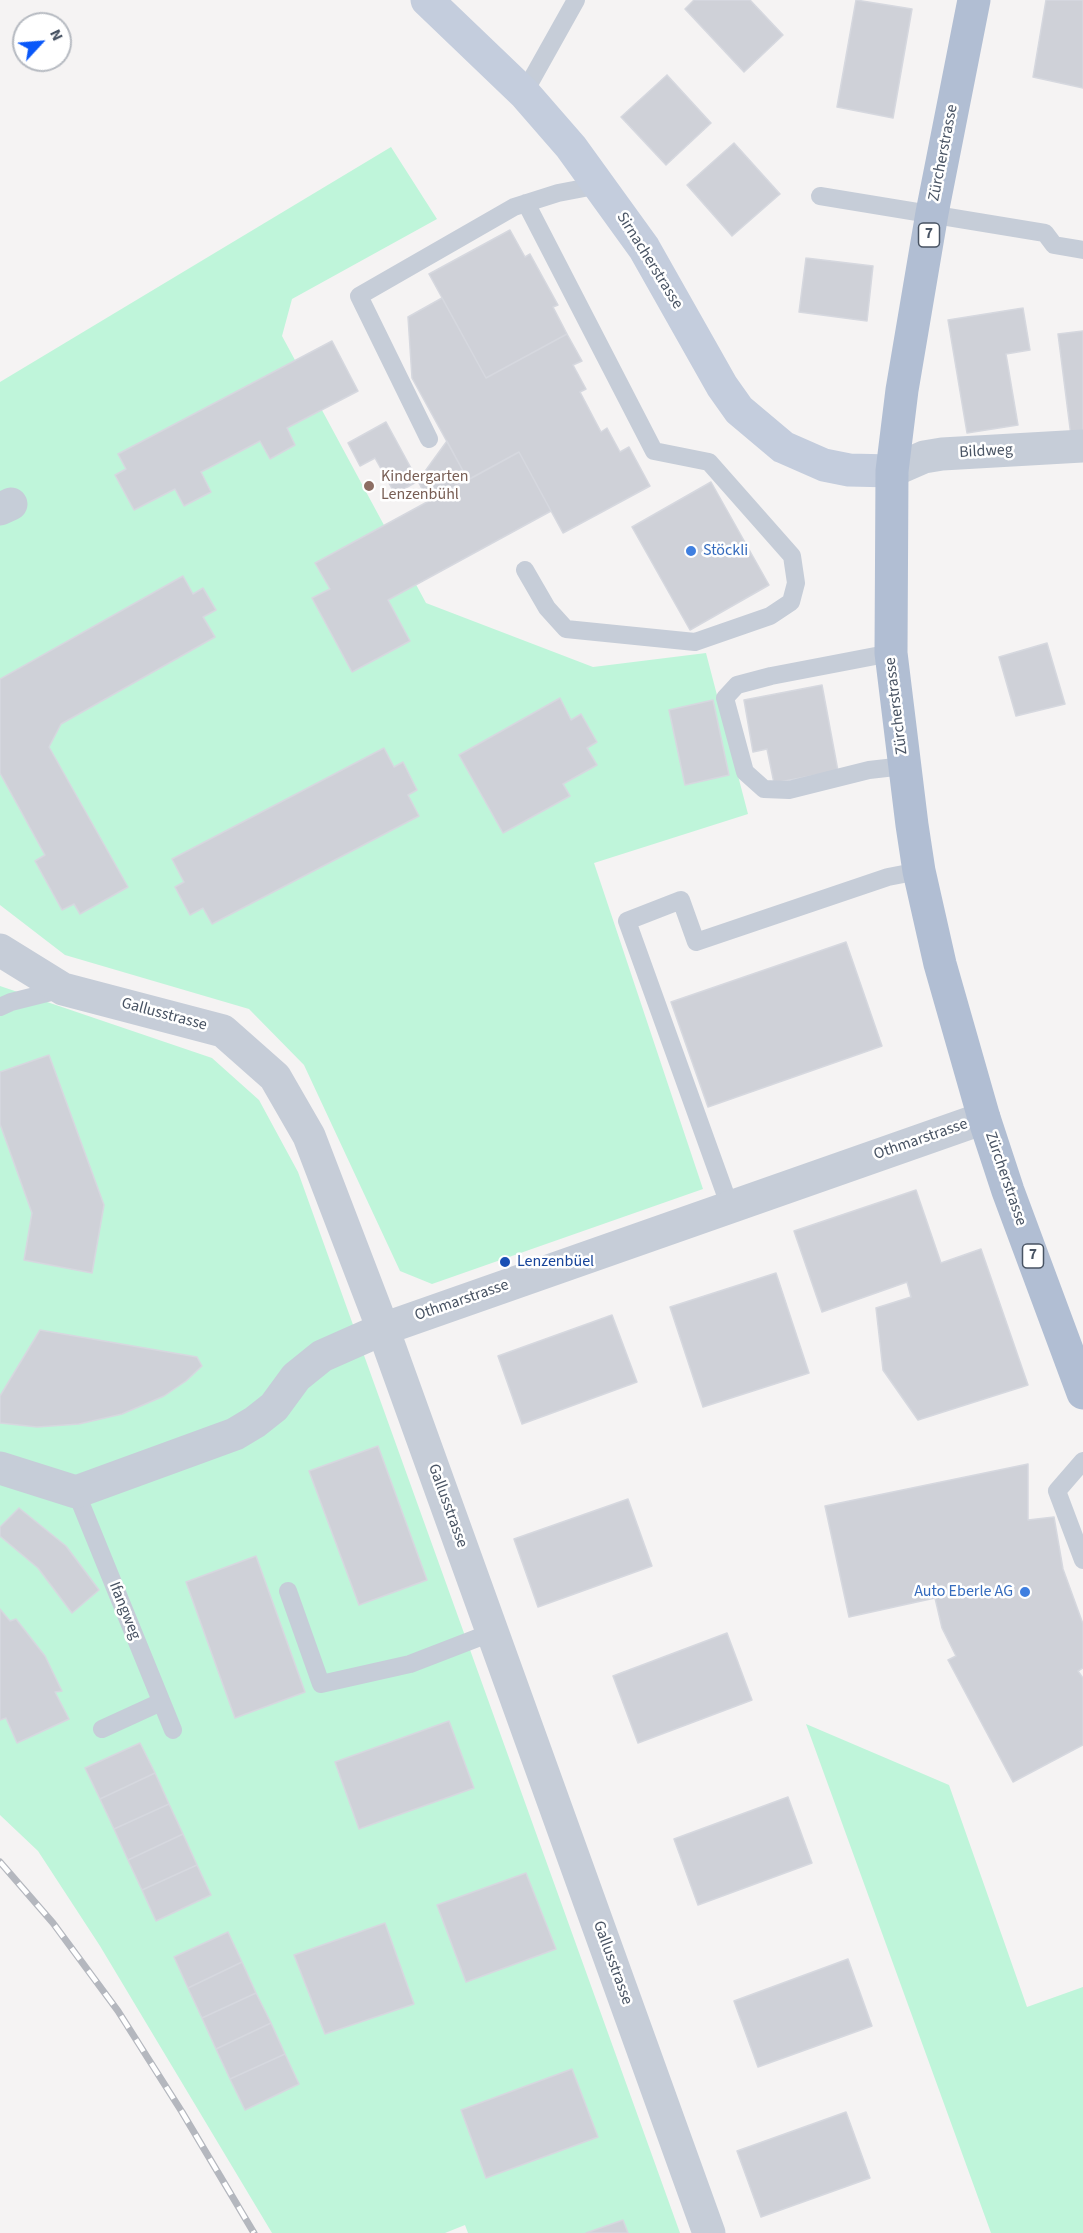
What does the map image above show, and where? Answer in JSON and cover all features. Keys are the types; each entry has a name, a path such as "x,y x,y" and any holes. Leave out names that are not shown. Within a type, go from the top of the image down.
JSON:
{"main road":[{"name":"Sirnacherstrasse","path":"426,0 524,93 571,147 644,248 722,386 739,410 783,447 824,465 849,470 891,471"},
{"name":"Zürcherstrasse","path":"974,0 932,213 902,390 891,471 891,653 919,871 939,964 984,1118 1083,1393"}],"street":[{"name":"Bildweg","path":"891,471 924,457 942,454 1083,446"},
{"name":"Gallusstrasse","path":"0,950 63,988 223,1031 275,1077 309,1136 383,1329 710,2233"},
{"name":"Othmarstrasse","path":"76,1492 235,1434 274,1407 296,1377 322,1356 383,1329 984,1118"},
{"path":"0,1468 76,1492"}],"lane":[{"path":"524,93 576,0"},
{"path":"429,439 359,296 514,207 558,193 600,185"},
{"path":"820,196 1045,232 1054,245 1083,250"},
{"path":"525,570 547,608 566,629 695,642 770,616 791,602 796,583 792,556 709,462 654,451 526,203"},
{"path":"891,653 771,676 737,685 725,698 745,772 764,789 789,790 869,770 904,766"},
{"path":"730,1207 627,921 681,900 696,942 888,877 919,871"},
{"path":"0,1007 63,988"},
{"path":"1083,1461 1057,1491 1083,1560"},
{"name":"Ifangweg","path":"76,1492 173,1730"},
{"path":"288,1592 321,1684 410,1664 493,1632"},
{"path":"102,1729 161,1702"}],"green space":[{"path":"391,147 437,219 292,299 282,336 426,603 593,667 706,653 748,814 594,863 703,1189 432,1284 400,1271 304,1065 249,1009 65,955 0,905 0,382"},
{"path":"0,986 212,1058 259,1100 298,1172 680,2233 468,2233 465,2225 445,2233 272,2233 100,1946 38,1851 0,1815"},
{"path":"806,1724 949,1785 1027,2007 1083,1987 1083,2233 991,2233"}],"building":[{"path":"694,0 750,0 783,35 744,72 685,9"},
{"path":"856,0 912,9 893,118 837,107"},
{"path":"1046,0 1083,0 1083,88 1033,77"},
{"path":"667,75 711,123 666,165 621,117"},
{"path":"734,143 780,194 732,236 687,185"},
{"path":"510,230 525,257 530,254 558,305 553,307 567,334 486,378 429,274"},
{"path":"806,258 873,266 867,321 799,312"},
{"path":"442,298 486,378 567,334 582,361 573,365 586,389 580,392 601,432 607,428 620,452 629,447 650,486 563,533 519,452 468,480 412,378 408,317"},
{"path":"1023,308 1030,350 1006,354 1018,425 967,433 948,320"},
{"path":"1083,331 1083,435 1071,436 1058,334"},
{"path":"332,341 358,391 287,428 295,445 270,459 260,441 201,472 211,492 184,506 175,489 134,510 115,475 126,469 118,454"},
{"path":"386,422 418,481 395,494 375,458 360,466 348,443"},
{"path":"447,441 468,480 428,501 418,481"},
{"path":"519,452 551,511 388,600 410,641 352,672 312,598 330,589 315,563"},
{"path":"711,482 769,585 690,630 632,527"},
{"path":"183,576 193,594 203,588 216,610 203,617 215,637 61,724 49,747 128,887 80,914 74,904 62,910 35,861 45,855 0,773 0,679"},
{"path":"1047,643 1065,704 1016,716 999,657"},
{"path":"822,685 838,771 774,783 767,749 753,752 744,700"},
{"path":"560,698 571,720 581,714 597,742 587,748 597,765 563,784 570,796 503,833 459,755"},
{"path":"713,700 729,775 685,785 669,710"},
{"path":"384,748 394,767 403,762 417,790 408,795 419,816 212,924 203,908 190,915 175,887 184,882 172,859"},
{"path":"846,942 882,1046 708,1107 671,1002"},
{"path":"49,1055 104,1205 92,1273 24,1260 32,1213 0,1124 0,1072"},
{"path":"916,1190 941,1263 981,1249 1028,1385 918,1420 883,1370 876,1308 911,1297 907,1282 822,1312 794,1231"},
{"path":"776,1273 809,1373 703,1407 670,1307"},
{"path":"612,1315 637,1382 522,1424 498,1356"},
{"path":"40,1330 197,1357 202,1366 186,1381 164,1396 122,1414 79,1424 37,1427 0,1423 0,1396"},
{"path":"378,1446 427,1580 359,1605 309,1471"},
{"path":"1028,1464 1028,1520 1054,1517 1063,1569 1083,1624 1083,1668 1078,1671 1083,1678 1083,1745 1013,1782 948,1660 956,1656 942,1628 935,1598 849,1617 825,1506"},
{"path":"628,1499 652,1566 538,1607 514,1539"},
{"path":"19,1508 66,1546 99,1590 72,1613 38,1568 0,1536 0,1527"},
{"path":"256,1556 305,1692 235,1718 186,1582"},
{"path":"0,1609 10,1621 16,1619 45,1656 62,1691 55,1692 69,1719 17,1743 6,1718 0,1720"},
{"path":"727,1633 752,1700 638,1743 613,1676"},
{"path":"449,1721 474,1788 359,1829 335,1762"},
{"path":"140,1743 155,1773 100,1799 85,1768"},
{"path":"155,1773 169,1804 114,1829 100,1799"},
{"path":"788,1797 812,1863 698,1905 674,1839"},
{"path":"169,1804 183,1834 128,1860 114,1829"},
{"path":"183,1834 197,1865 142,1890 128,1860"},
{"path":"197,1865 211,1895 156,1921 142,1890"},
{"path":"526,1873 556,1949 466,1982 437,1905"},
{"path":"385,1923 414,2004 325,2034 294,1955"},
{"path":"228,1932 242,1962 188,1988 174,1957"},
{"path":"848,1959 872,2026 758,2067 734,2001"},
{"path":"242,1962 256,1993 202,2018 188,1988"},
{"path":"256,1993 271,2023 216,2049 202,2018"},
{"path":"271,2023 285,2054 230,2079 216,2049"},
{"path":"285,2054 299,2084 245,2110 230,2079"},
{"path":"572,2069 598,2137 486,2178 461,2110"},
{"path":"846,2112 870,2178 761,2217 737,2151"},
{"path":"623,2220 628,2233 586,2233"}],"railway":[{"path":"0,1862 53,1923 118,2011 182,2112 254,2233"}],"place":[{"name":"Kindergarten Lenzenbühl","path":"369,486"},
{"name":"Stöckli","path":"691,551"},
{"name":"Lenzenbüel","path":"505,1262"},
{"name":"Auto Eberle AG","path":"1025,1592"}]}
